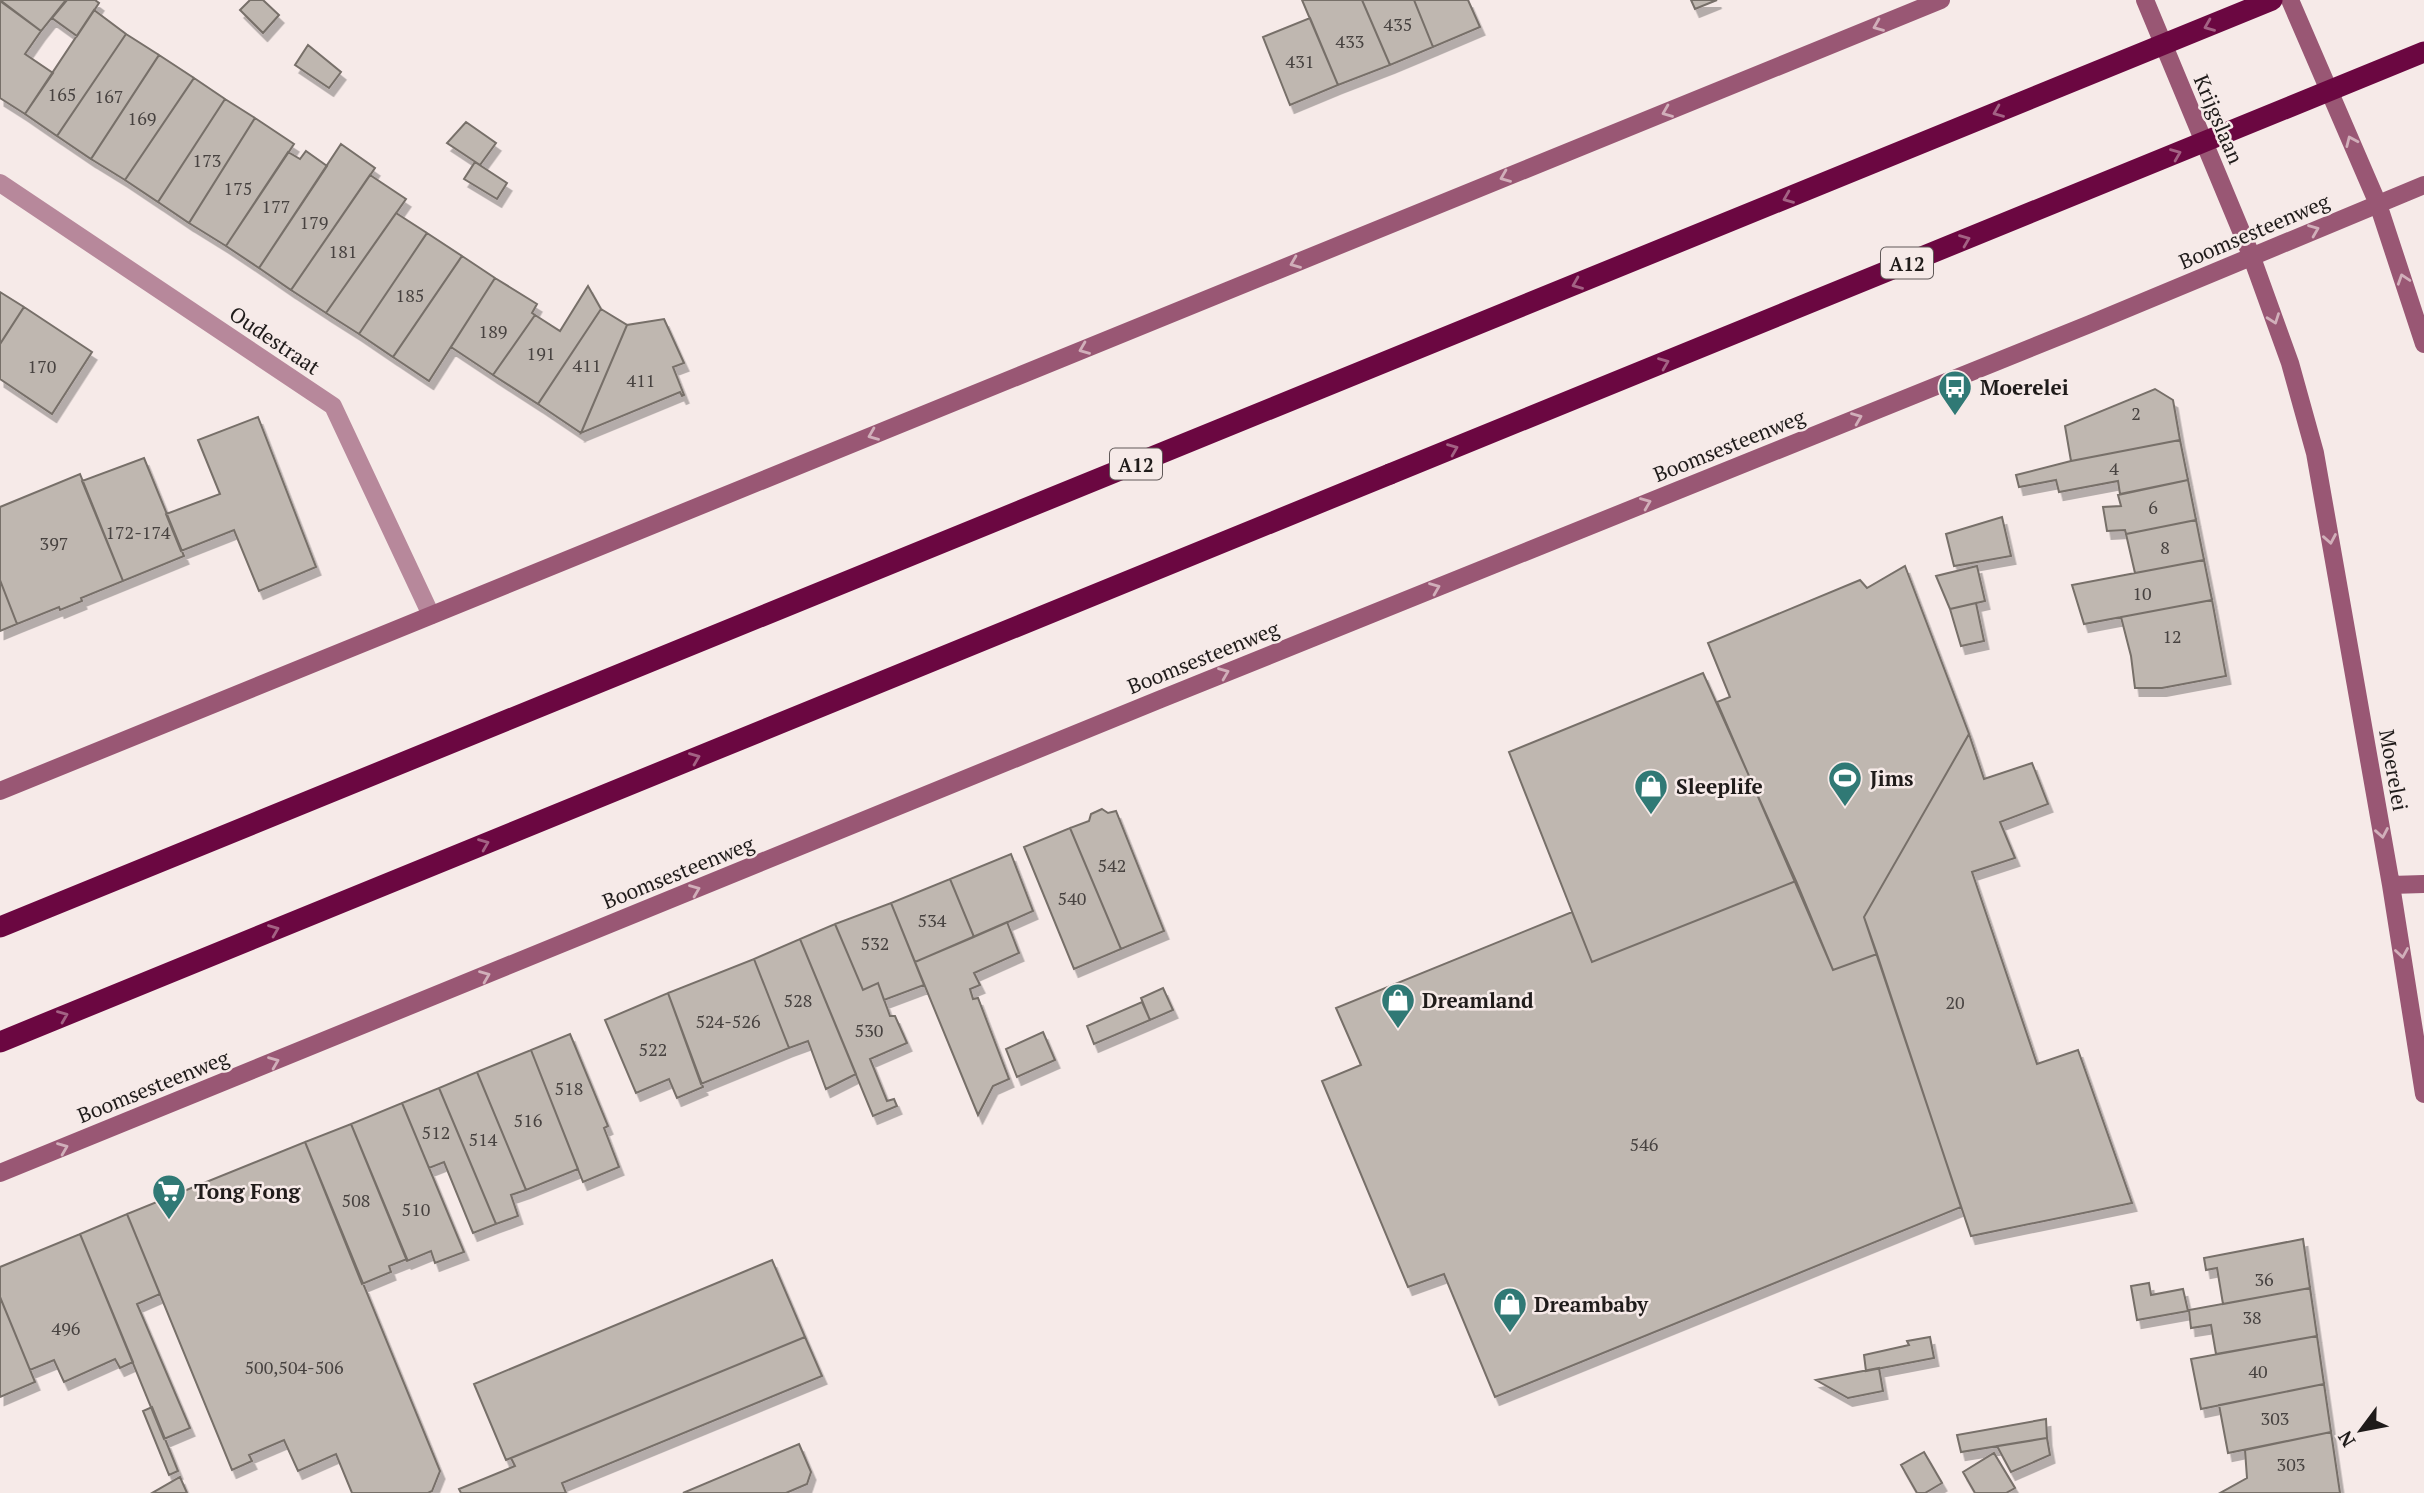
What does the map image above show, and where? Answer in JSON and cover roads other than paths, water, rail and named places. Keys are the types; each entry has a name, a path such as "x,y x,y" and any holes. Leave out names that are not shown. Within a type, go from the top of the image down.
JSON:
{"highway":[{"name":"A12","path":"0,927 2272,0"},
{"name":"A12","path":"0,1042 2424,52"}],"main road":[{"path":"0,791 1941,0"},
{"name":"Krijgslaan","path":"2145,0 2251,255"},
{"path":"2290,0 2378,204 2424,344"},
{"name":"Boomsesteenweg","path":"0,1173 2102,319 2424,185"},
{"name":"Moerelei","path":"2251,255 2290,363 2315,453 2391,886 2424,1094"},
{"path":"2391,886 2424,884"}],"street":[{"name":"Oudestraat","path":"0,183 333,406 431,615"}],"place":[{"name":"Moerelei","path":"1955,417"},
{"name":"Jims","path":"1845,808"},
{"name":"Sleeplife","path":"1651,816"},
{"name":"Dreamland","path":"1398,1030"},
{"name":"Tong Fong","path":"169,1221"},
{"name":"Dreambaby","path":"1510,1334"}]}
